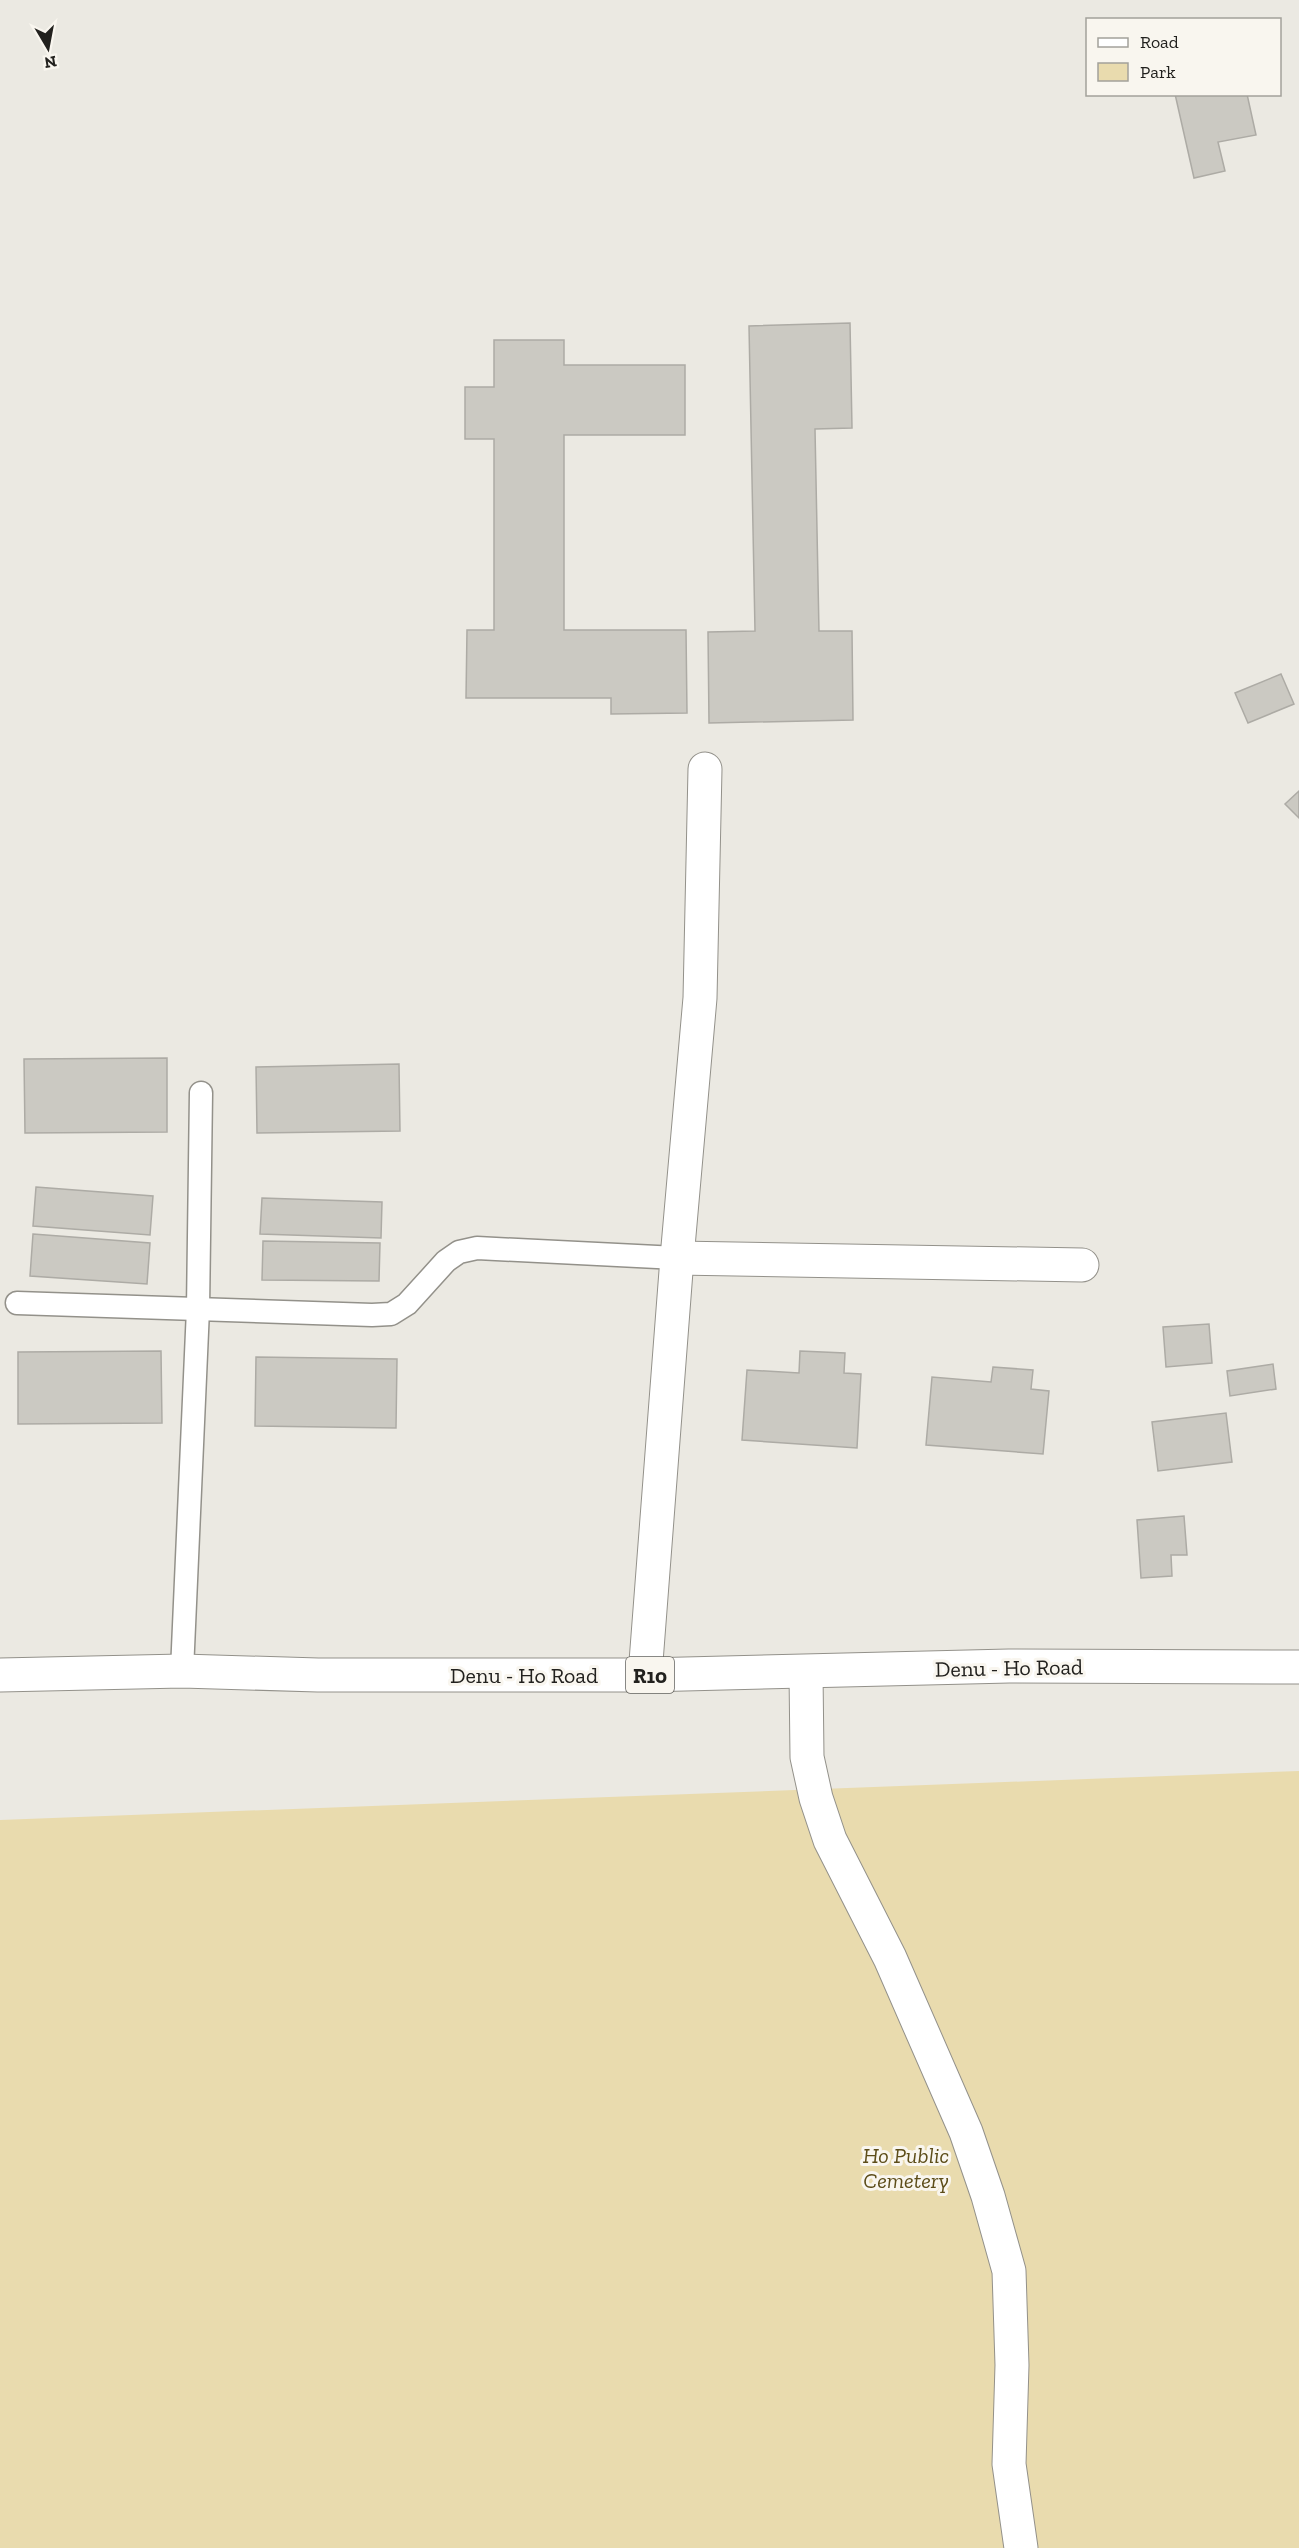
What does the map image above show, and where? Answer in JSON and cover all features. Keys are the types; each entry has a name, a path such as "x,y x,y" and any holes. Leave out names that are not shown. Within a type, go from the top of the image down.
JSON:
{"street":[{"path":"645,1675 676,1258 700,998 705,769"},
{"path":"676,1258 1082,1265"},
{"name":"Denu - Ho Road","path":"0,1675 182,1671 318,1675 645,1675 806,1673 1009,1666 1299,1667"},
{"path":"806,1673 807,1756 816,1798 830,1840 890,1958 966,2132 988,2196 1009,2271 1012,2365 1009,2464 1021,2548"}],"lane":[{"path":"182,1671 198,1309 201,1093"},
{"path":"16,1303 372,1316 391,1314 407,1304 446,1261 459,1252 477,1248 676,1258"}],"green space":[{"name":"Ho Public Cemetery","path":"1299,1771 1299,2548 0,2548 0,1820"}],"building":[{"path":"1175,96 1247,96 1256,135 1218,142 1225,171 1194,178"},
{"path":"850,323 852,428 815,429 819,631 852,631 853,720 709,723 708,632 755,631 749,326"},
{"path":"494,340 564,340 564,365 685,365 685,435 564,435 564,630 686,630 687,713 611,714 611,698 466,698 467,630 494,630 494,439 465,439 465,387 494,387"},
{"path":"1281,674 1294,704 1248,723 1235,693"},
{"path":"1299,791 1299,818 1285,804"},
{"path":"167,1058 167,1132 25,1133 24,1059"},
{"path":"399,1064 400,1131 257,1133 256,1067"},
{"path":"36,1187 153,1196 150,1235 33,1226"},
{"path":"262,1198 382,1202 381,1238 260,1234"},
{"path":"33,1234 150,1243 147,1284 30,1276"},
{"path":"263,1241 380,1243 379,1281 262,1280"},
{"path":"1209,1324 1212,1363 1166,1367 1163,1327"},
{"path":"161,1351 162,1423 18,1424 18,1352"},
{"path":"800,1351 845,1353 844,1373 861,1374 857,1448 742,1440 747,1370 799,1373"},
{"path":"256,1357 397,1359 396,1428 255,1426"},
{"path":"1273,1364 1276,1389 1230,1396 1227,1371"},
{"path":"993,1367 1033,1370 1031,1389 1049,1391 1043,1454 926,1445 932,1377 991,1382"},
{"path":"1226,1413 1232,1462 1158,1471 1152,1422"},
{"path":"1184,1516 1187,1555 1171,1555 1172,1576 1141,1578 1137,1520"}]}
